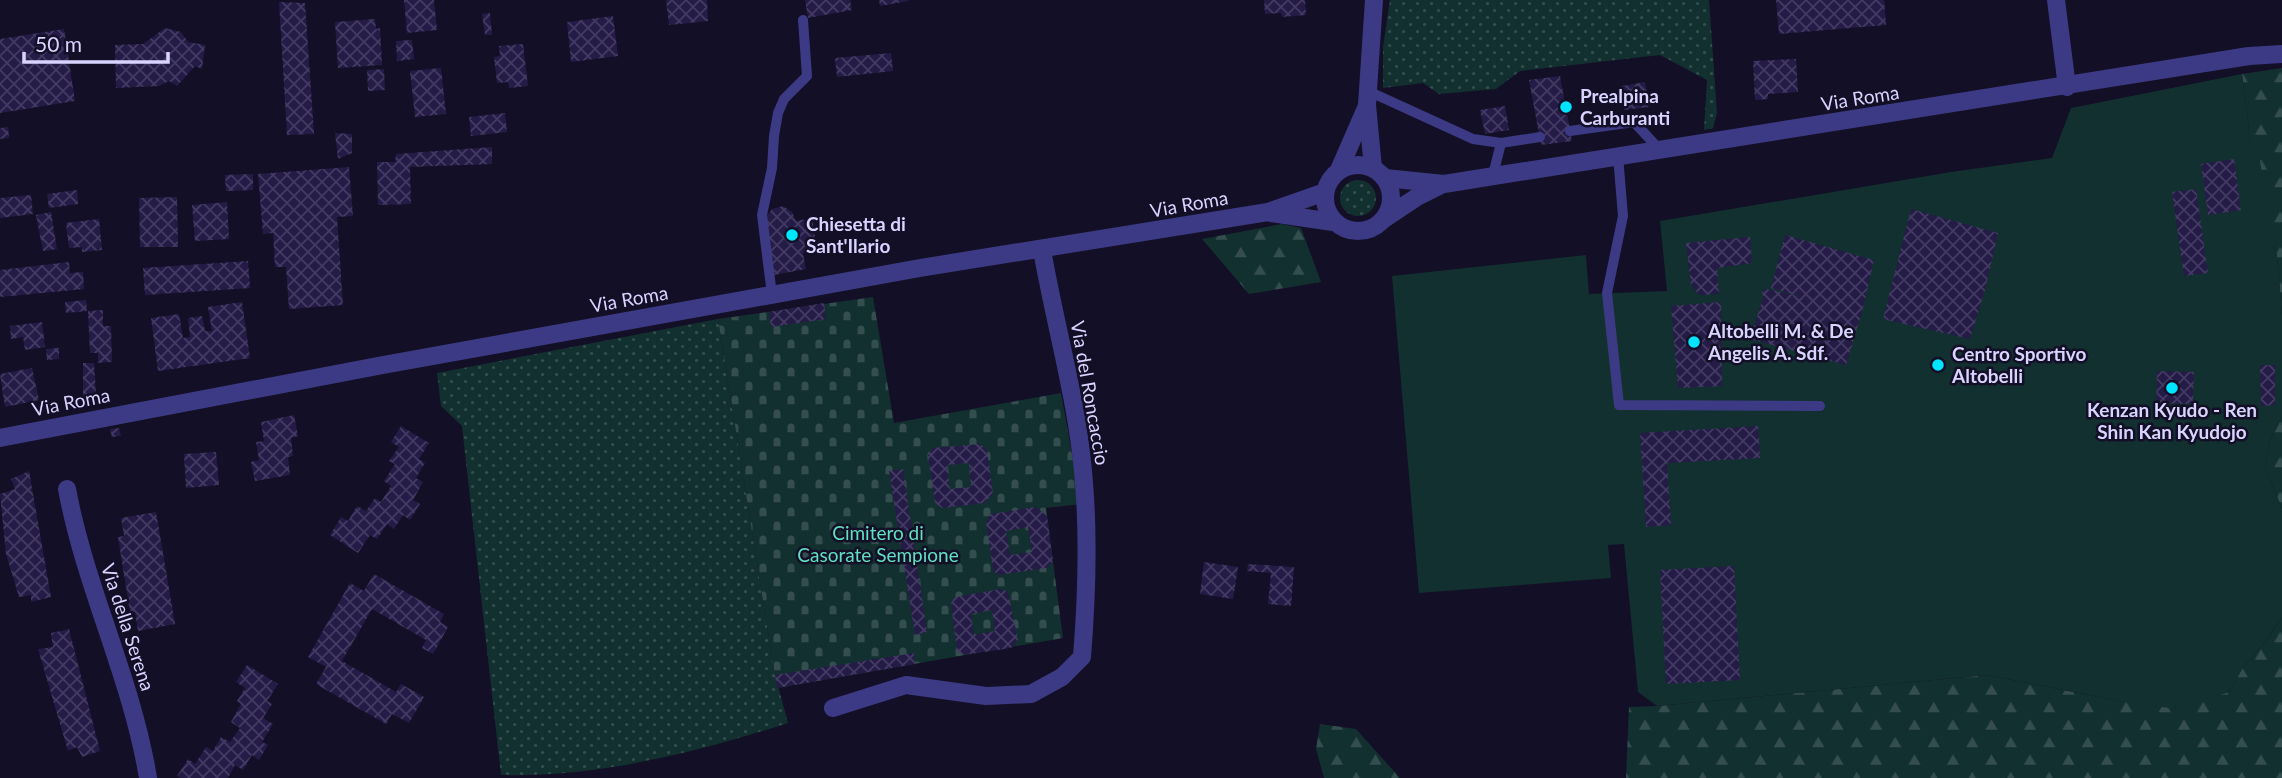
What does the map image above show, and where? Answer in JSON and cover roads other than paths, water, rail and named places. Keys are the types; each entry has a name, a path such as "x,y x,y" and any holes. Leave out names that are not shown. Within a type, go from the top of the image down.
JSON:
{"street":[{"path":"1374,0 1368,98 1379,173 1392,198 1384,219"},
{"path":"2056,0 2067,87"},
{"name":"Via Roma","path":"1268,212 1333,222 1353,232 1365,231 1376,227 1417,197 1444,184 1493,174 2067,87 2249,56 2282,54"},
{"path":"1333,222 1324,202 1325,192 1330,179 1339,170 1368,98"},
{"name":"Via Roma","path":"1339,170 1350,165 1362,165 1379,173 1444,184"},
{"name":"Via Roma","path":"0,438 383,365 920,268 1268,212 1325,192"},
{"name":"Via del Roncaccio","path":"833,708 906,685 986,696 1031,694 1062,677 1082,657 1088,563 1085,503 1075,412 1042,250"},
{"name":"Via della Serena","path":"67,489 75,530 142,737 148,778"}],"lane":[{"path":"772,295 762,215 772,168 778,113 784,99 807,76 803,20"},
{"path":"1368,98 1473,139 1501,143 1540,137"},
{"path":"1570,131 1634,122 1660,150"},
{"path":"1493,174 1501,143"},
{"path":"1618,156 1623,216 1607,293 1619,405 1820,406"}],"place":[{"name":"Prealpina Carburanti","path":"1566,107"},
{"name":"Chiesetta di Sant'Ilario","path":"792,235"},
{"name":"Altobelli M. & De Angelis A. Sdf.","path":"1694,342"},
{"name":"Centro Sportivo Altobelli","path":"1938,365"},
{"name":"Kenzan Kyudo - Ren Shin Kan Kyudojo","path":"2172,388"}],"park label":[{"name":"Cimitero di Casorate Sempione","path":"878,544"}]}
